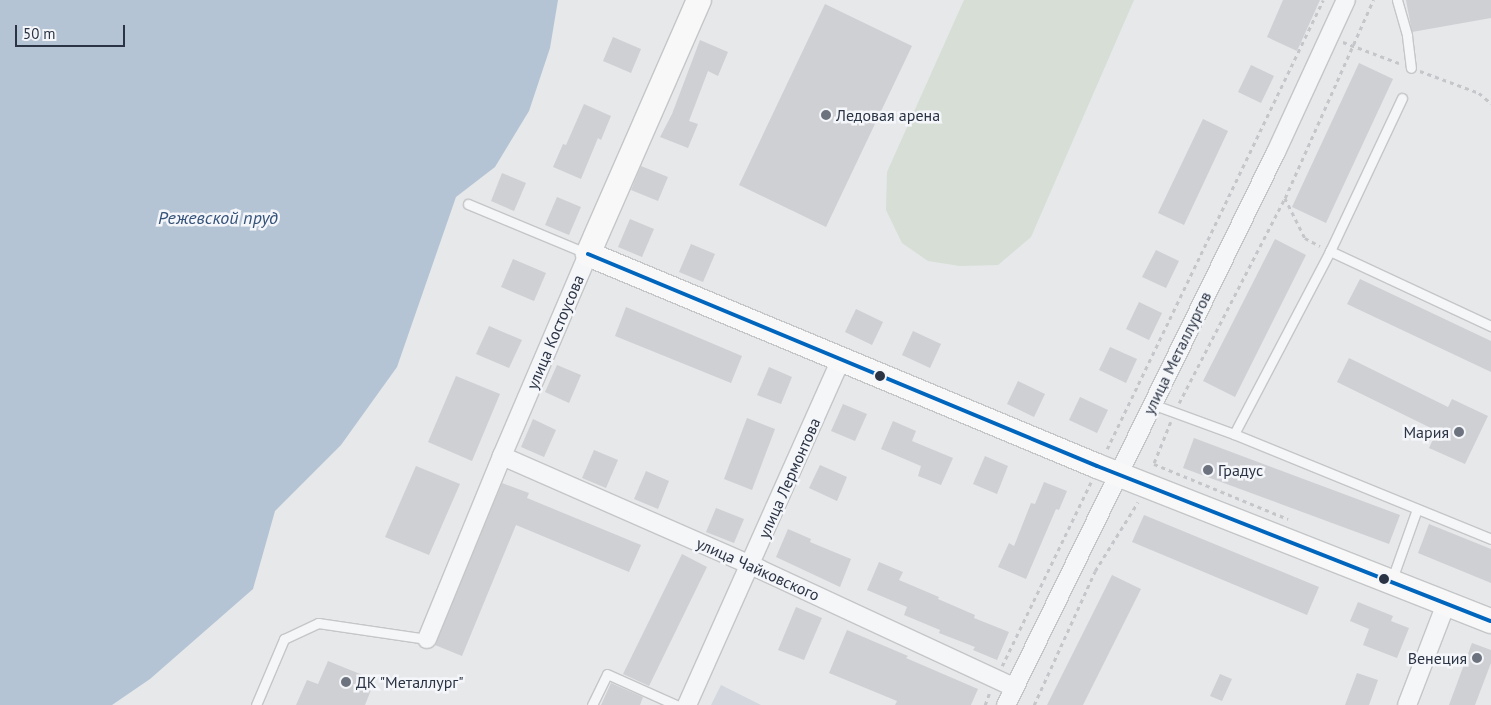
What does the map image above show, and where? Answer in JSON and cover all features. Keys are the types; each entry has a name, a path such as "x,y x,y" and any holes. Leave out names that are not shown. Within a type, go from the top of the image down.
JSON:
{"street":[{"name":"улица Костоусова","path":"427,639 502,456 699,0"},
{"name":"улица Металлургов","path":"1006,705 1111,465 1152,404 1276,152 1346,0"},
{"path":"588,254 804,336 841,359 1111,465 1391,582 1491,621"},
{"name":"улица Лермонтова","path":"687,705 751,565 841,359"},
{"name":"улица Чайковского","path":"502,456 751,565 1013,687"},
{"path":"1407,705 1446,604"}],"lane":[{"path":"1397,0 1407,36 1411,68"},
{"path":"1234,434 1330,251 1402,98"},
{"path":"468,204 588,254"},
{"path":"1330,251 1491,326"},
{"path":"1152,404 1234,434 1491,539"},
{"path":"1391,582 1417,509"},
{"path":"256,705 284,639 318,624 427,639"},
{"path":"592,705 607,674 676,705"}],"path":[{"path":"1111,465 1323,0"},
{"path":"1154,464 1175,411 1285,198 1373,0"},
{"path":"1285,198 1305,238 1330,251"},
{"path":"985,705 1093,479"},
{"path":"1034,705 1096,572 1141,497"}],"shaded area":[{"path":"964,0 1134,0 1031,237 998,265 960,266 928,261 902,243 886,210 887,172"},
{"path":"721,685 761,705 711,705"}],"water":[{"name":"Режевской пруд","path":"0,0 558,0 550,48 529,111 495,167 456,197 397,367 341,445 275,511 253,589 150,679 112,705 0,705"}],"building":[{"path":"1283,0 1320,0 1297,51 1267,37"},
{"path":"1406,0 1491,0 1491,18 1412,32"},
{"name":"Ледовая арена","path":"825,4 912,46 826,227 739,185"},
{"path":"613,37 641,49 631,73 603,61"},
{"path":"700,40 728,52 718,76 708,71 689,121 698,124 688,148 660,137 672,114"},
{"path":"1359,63 1393,79 1326,223 1292,207"},
{"path":"1251,65 1274,76 1261,103 1238,92"},
{"path":"584,104 611,116 601,140 598,138 581,179 553,167 563,144 566,145"},
{"path":"1203,119 1228,131 1184,225 1158,213"},
{"path":"641,166 668,177 658,201 631,190"},
{"path":"502,173 526,183 514,211 491,201"},
{"path":"557,197 581,207 569,235 545,225"},
{"path":"630,219 654,229 642,257 618,247"},
{"path":"1275,239 1306,255 1235,397 1203,381"},
{"path":"691,244 715,254 703,282 679,272"},
{"path":"1156,250 1179,261 1166,288 1142,277"},
{"path":"513,259 546,273 534,301 501,287"},
{"path":"1360,279 1491,341 1491,372 1347,304"},
{"path":"1139,302 1162,313 1149,340 1126,329"},
{"path":"626,307 742,356 731,383 615,336"},
{"path":"856,309 883,322 872,345 845,332"},
{"path":"489,326 522,340 509,368 476,354"},
{"path":"913,331 941,344 930,368 902,355"},
{"path":"1110,347 1137,359 1126,383 1099,370"},
{"path":"1349,358 1448,407 1452,399 1488,416 1465,464 1429,448 1437,431 1337,382"},
{"path":"557,365 581,375 569,403 545,392"},
{"path":"769,367 792,377 781,404 757,395"},
{"path":"456,376 500,394 472,461 428,442"},
{"path":"1018,381 1045,394 1034,417 1007,404"},
{"path":"1080,397 1108,410 1097,433 1069,420"},
{"path":"843,404 867,414 855,441 831,431"},
{"path":"747,418 775,429 752,490 724,479"},
{"path":"533,419 556,430 544,457 521,447"},
{"path":"893,421 916,431 912,441 953,458 941,485 918,476 921,466 881,449"},
{"path":"1194,438 1400,515 1389,544 1183,468"},
{"path":"594,450 618,460 606,488 582,478"},
{"path":"985,456 1008,466 997,494 973,484"},
{"path":"820,465 847,477 837,501 809,488"},
{"path":"416,466 460,484 429,555 385,537"},
{"path":"646,471 669,481 658,509 634,499"},
{"path":"1044,482 1067,491 1059,510 1056,509 1026,579 998,567 1009,543 1014,546 1031,503 1035,504"},
{"path":"502,483 529,493 527,498 641,545 629,572 516,525 462,656 435,645"},
{"path":"716,508 744,519 734,543 706,532"},
{"path":"1144,515 1319,587 1307,615 1132,542"},
{"path":"1429,524 1491,549 1491,583 1418,553"},
{"path":"788,529 811,539 810,542 851,559 840,587 776,557"},
{"path":"682,554 707,567 649,686 623,674"},
{"path":"879,562 903,572 899,580 975,615 974,618 1009,632 997,660 973,650 975,647 939,633 940,630 904,615 907,607 867,590"},
{"path":"1112,575 1141,589 1083,705 1047,705"},
{"path":"1358,602 1393,616 1391,621 1409,628 1397,658 1363,645 1369,629 1350,621"},
{"path":"796,607 822,618 804,660 778,650"},
{"path":"847,630 978,689 971,705 895,705 897,701 829,673"},
{"path":"1472,643 1491,650 1491,663 1475,705 1449,705"},
{"name":"ДК \"Металлург\"","path":"328,661 375,680 365,705 296,705 307,680 318,684"},
{"path":"1357,673 1378,680 1369,705 1345,705"},
{"path":"1220,674 1232,679 1222,701 1210,696"},
{"path":"611,683 643,697 640,705 601,705"}],"transit line":[{"path":"588,254 1097,466 1491,621"}],"place":[{"name":"Ледовая арена","path":"826,115"},
{"name":"Мария","path":"1459,432"},
{"name":"Градус","path":"1208,470"},
{"name":"Венеция","path":"1477,658"},
{"name":"ДК \"Металлург\"","path":"346,682"}]}
